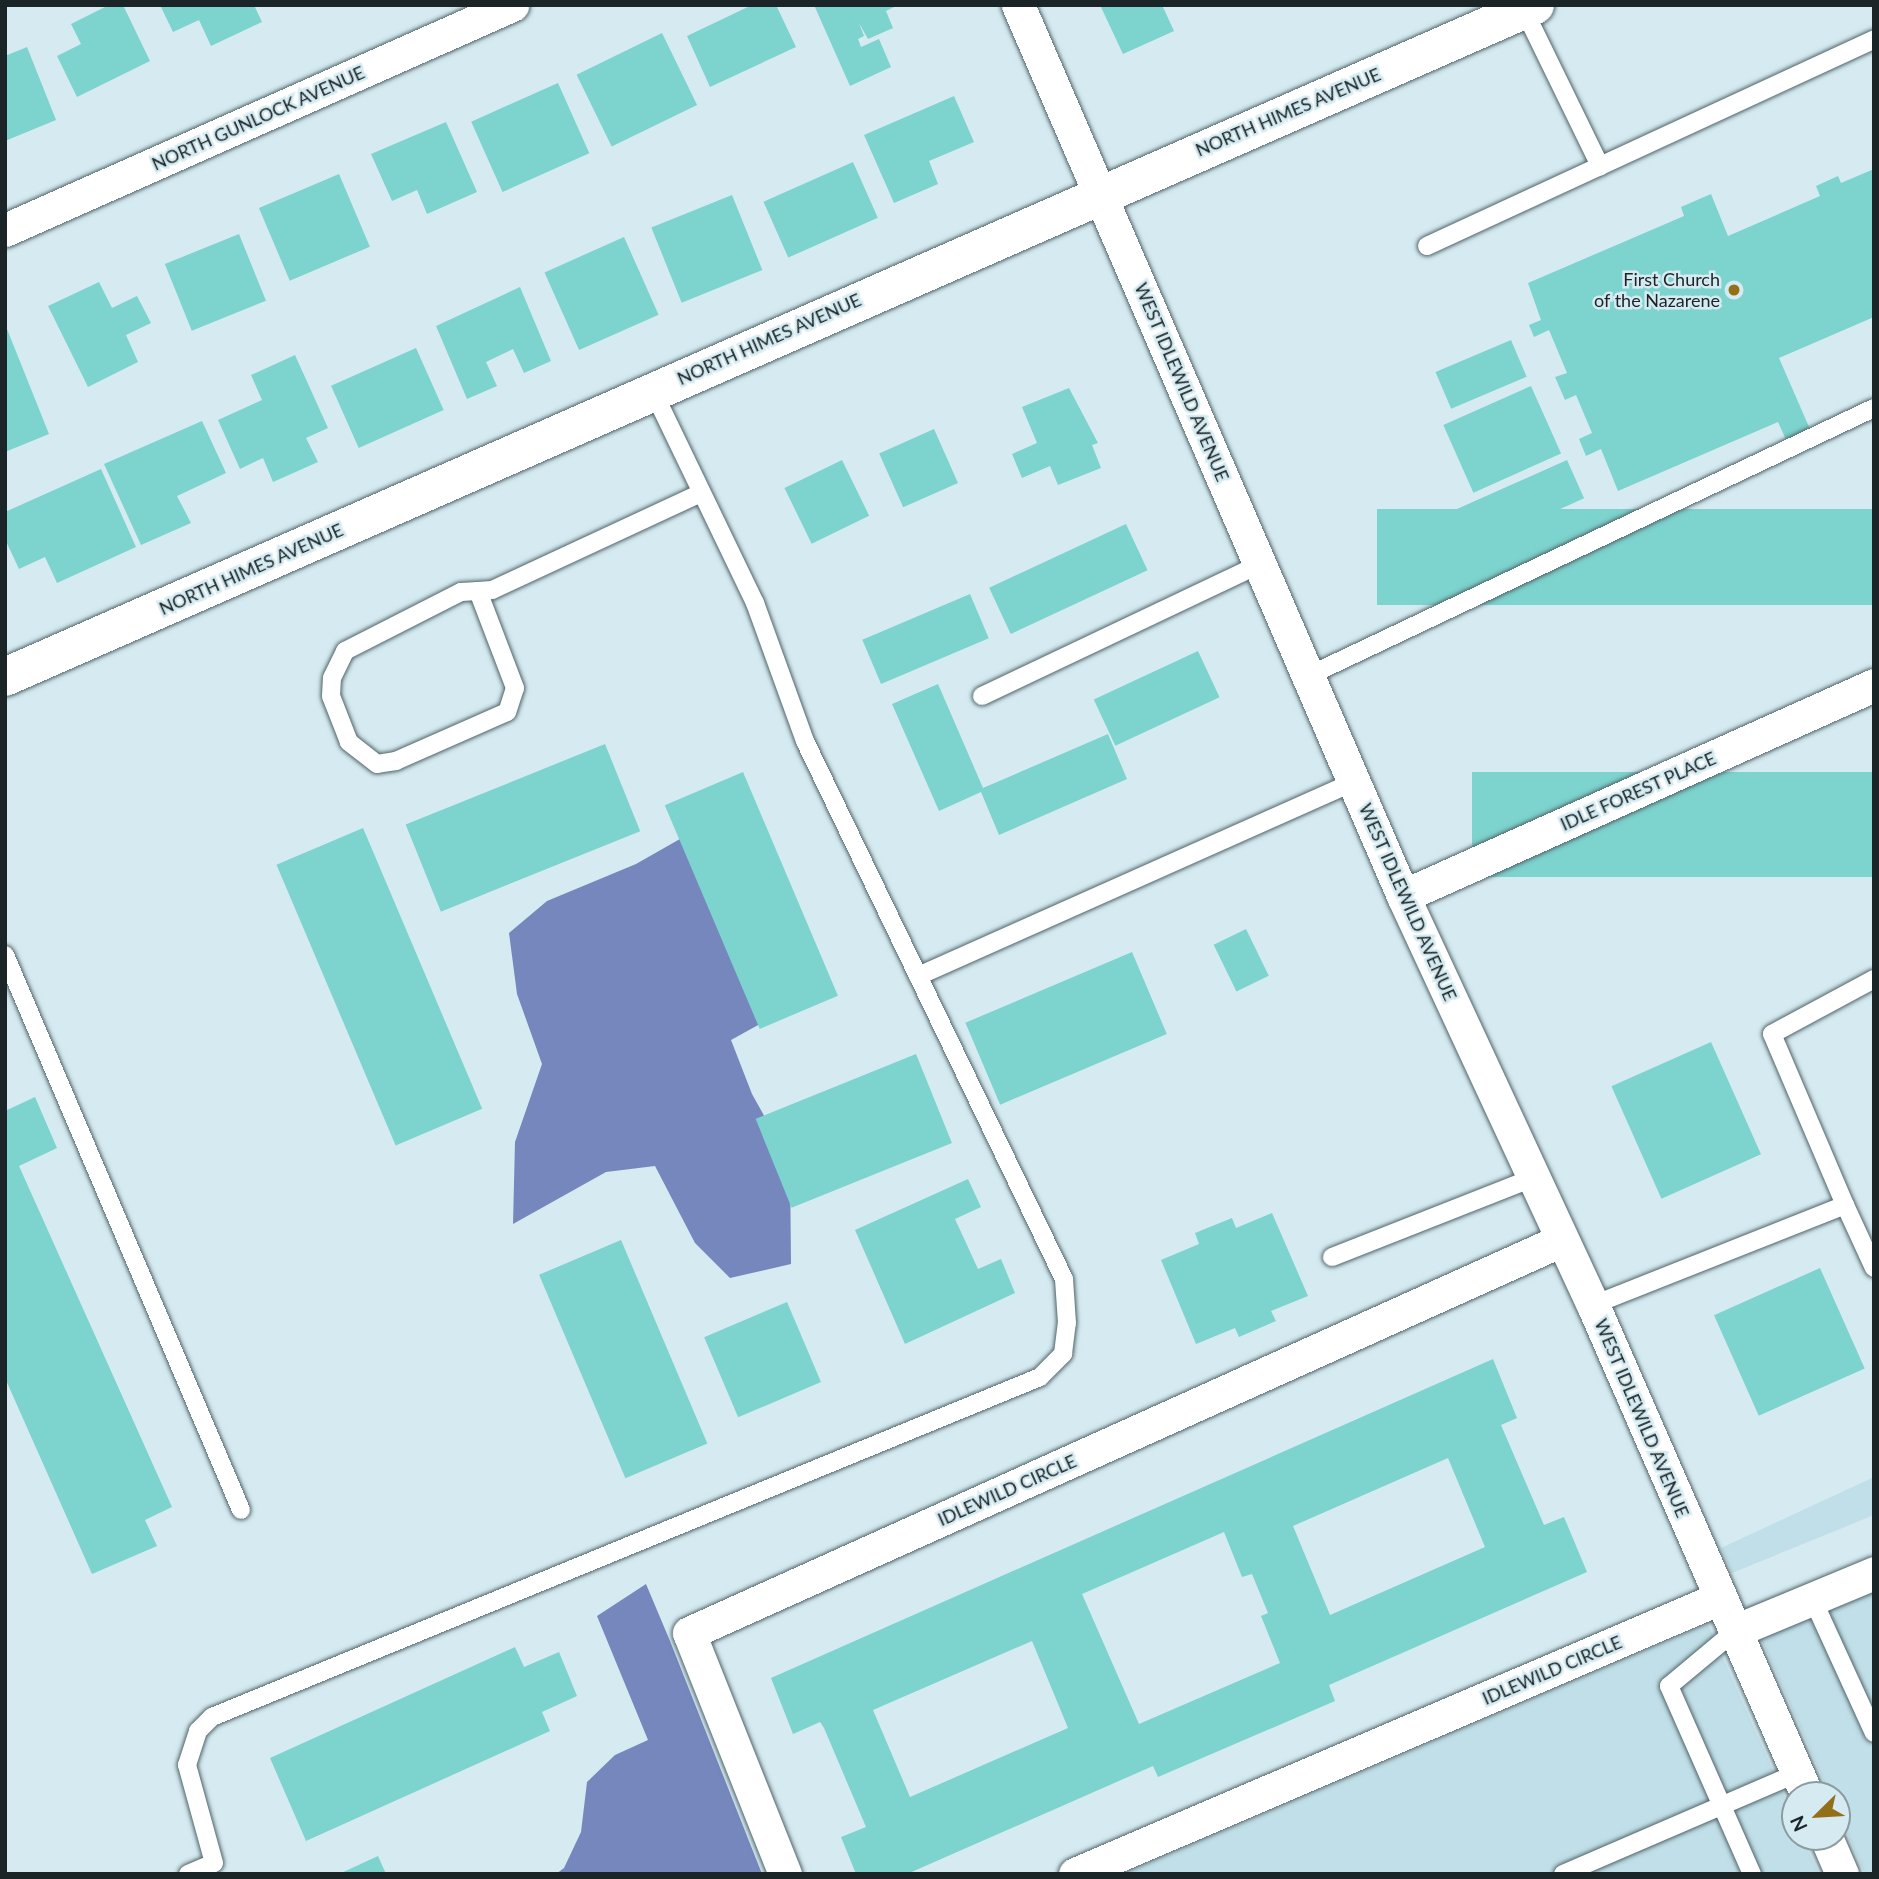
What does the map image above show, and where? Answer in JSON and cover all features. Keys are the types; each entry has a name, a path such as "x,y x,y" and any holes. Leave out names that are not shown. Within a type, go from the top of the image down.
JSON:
{"street":[{"name":"NORTH GUNLOCK AVENUE","path":"5,230 512,5"},
{"name":"WEST IDLEWILD AVENUE","path":"1018,5 1402,897 1593,1305 1801,1781"},
{"name":"NORTH HIMES AVENUE","path":"8,668 653,391 1529,8"},
{"name":"IDLE FOREST PLACE","path":"1402,897 1874,685"},
{"name":"IDLEWILD CIRCLE","path":"785,1874 689,1633 1562,1240"},
{"path":"1735,1631 1813,1601 1874,1573"},
{"name":"IDLEWILD CIRCLE","path":"1075,1874 1720,1598"},
{"path":"1832,1851 1842,1874"}],"lane":[{"path":"1529,8 1600,166"},
{"path":"1427,246 1874,39"},
{"path":"188,1874 214,1863 187,1765 198,1731 212,1717 1040,1377 1063,1354 1067,1323 1064,1279 805,741 755,603 653,391"},
{"path":"1308,676 1874,408"},
{"path":"478,591 515,688 507,712 396,761 377,764 349,742 331,696 331,678 345,651 461,592 492,590 701,493"},
{"path":"982,696 1260,564"},
{"path":"918,976 1353,782"},
{"path":"5,955 241,1510"},
{"path":"1874,979 1772,1034 1874,1268"},
{"path":"1332,1257 1535,1177"},
{"path":"1593,1305 1845,1205"},
{"path":"1813,1601 1874,1733"},
{"path":"1735,1631 1669,1686 1752,1874"},
{"path":"1563,1874 1723,1805 1781,1790"}],"shaded area":[{"path":"1874,1477 1874,1515 1732,1573 1721,1548"},
{"path":"1874,1556 1874,1874 1865,1874 1851,1842 1851,1781 1824,1781 1747,1607"},
{"path":"1708,1624 1781,1788 1781,1851 1808,1851 1819,1874 1124,1874"}],"water":[{"path":"694,831 778,1014 731,1040 752,1094 790,1162 791,1264 730,1278 695,1243 655,1166 606,1172 513,1224 515,1142 542,1064 517,994 509,933 547,901 636,864"},
{"path":"646,1584 762,1874 556,1874 564,1868 581,1832 587,1782 615,1755 648,1740 597,1616"}],"building":[{"path":"109,5 123,5 150,61 77,97 57,56 81,44 71,24"},
{"path":"160,5 254,5 262,22 211,46 199,20 173,32"},
{"path":"752,5 776,5 796,47 710,87 687,36"},
{"path":"814,5 898,5 886,11 893,28 868,39 859,23 864,36 858,39 861,47 879,39 891,67 850,86"},
{"path":"1100,5 1162,5 1174,31 1123,54"},
{"path":"662,33 697,105 612,147 577,75"},
{"path":"27,47 56,120 5,141 5,56"},
{"path":"558,83 589,153 503,192 471,122"},
{"path":"954,96 974,142 929,161 938,184 894,203 864,135"},
{"path":"446,122 477,192 427,214 417,190 392,201 371,154"},
{"path":"853,162 878,218 788,258 763,202"},
{"path":"1874,169 1874,317 1779,358 1816,443 1792,453 1778,422 1618,491 1601,449 1586,456 1579,439 1592,433 1576,395 1565,400 1555,377 1567,373 1549,330 1534,337 1529,325 1541,320 1528,283 1684,216 1681,207 1711,194 1728,236 1820,196 1816,186 1838,176 1841,183"},
{"path":"339,174 370,247 290,281 259,208"},
{"path":"732,195 762,270 682,303 651,228"},
{"path":"239,234 266,301 192,331 165,264"},
{"path":"624,237 659,315 579,350 545,272"},
{"path":"99,282 112,308 137,296 151,323 126,335 138,362 88,387 48,306"},
{"path":"520,287 551,361 524,373 513,349 486,362 497,386 467,399 436,326"},
{"path":"5,324 49,434 5,452"},
{"path":"1511,340 1527,377 1451,409 1436,372"},
{"path":"416,348 444,410 359,448 331,386"},
{"path":"295,355 328,428 306,438 318,462 273,482 263,458 240,469 218,420 262,400 251,375"},
{"path":"1531,386 1561,454 1473,493 1443,425"},
{"path":"1069,388 1098,443 1092,445 1101,468 1058,485 1050,466 1022,478 1012,454 1037,443 1022,407"},
{"path":"202,421 226,473 177,496 191,523 141,545 104,464"},
{"path":"934,429 958,483 903,507 879,453"},
{"path":"842,460 869,516 812,544 784,488"},
{"path":"1567,460 1584,498 1444,561 1427,522"},
{"path":"101,469 136,547 57,583 45,557 19,569 5,539 5,512"},
{"path":"1377,509 1874,509 1874,605 1377,605"},
{"path":"1126,524 1148,570 1011,634 989,588"},
{"path":"970,594 989,638 881,684 862,640"},
{"path":"1198,651 1220,697 1115,746 1094,700"},
{"path":"938,684 983,788 1108,734 1127,779 999,835 981,792 939,811 892,704"},
{"path":"605,744 640,831 441,912 406,825"},
{"path":"743,772 838,996 760,1029 665,805"},
{"path":"1472,772 1874,772 1874,877 1472,877"},
{"path":"363,828 482,1109 396,1145 276,865"},
{"path":"1246,929 1269,976 1236,992 1214,945"},
{"path":"1132,952 1167,1034 1000,1105 965,1023"},
{"path":"1711,1042 1761,1154 1661,1199 1611,1086"},
{"path":"916,1054 952,1143 792,1208 756,1119"},
{"path":"35,1097 57,1148 19,1166 172,1507 145,1520 157,1546 92,1574 5,1378 5,1111"},
{"path":"968,1179 981,1207 955,1219 978,1269 1001,1259 1015,1293 905,1344 855,1230"},
{"path":"1272,1213 1308,1296 1271,1311 1276,1321 1239,1337 1235,1328 1196,1344 1161,1260 1199,1244 1195,1233 1232,1218 1236,1228"},
{"path":"621,1240 707,1443 625,1478 539,1275"},
{"path":"1820,1268 1865,1368 1759,1416 1714,1315"},
{"path":"787,1302 821,1382 738,1417 704,1337"},
{"path":"1493,1359 1517,1418 1501,1425 1544,1525 1564,1517 1587,1572 1329,1685 1335,1701 1158,1777 1153,1766 907,1874 856,1874 841,1837 866,1827 824,1728 820,1722 793,1734 771,1678","holes":["1448,1458 1485,1547 1330,1615 1293,1526","1224,1532 1242,1577 1252,1574 1268,1613 1261,1616 1280,1663 1139,1724 1082,1594","1032,1641 1068,1728 910,1797 873,1710"]},
{"path":"515,1647 524,1667 559,1652 577,1696 542,1712 550,1731 306,1841 270,1758"},
{"path":"378,1856 386,1874 339,1874"}],"place":[{"name":"First Church of the Nazarene","path":"1734,290"}]}
